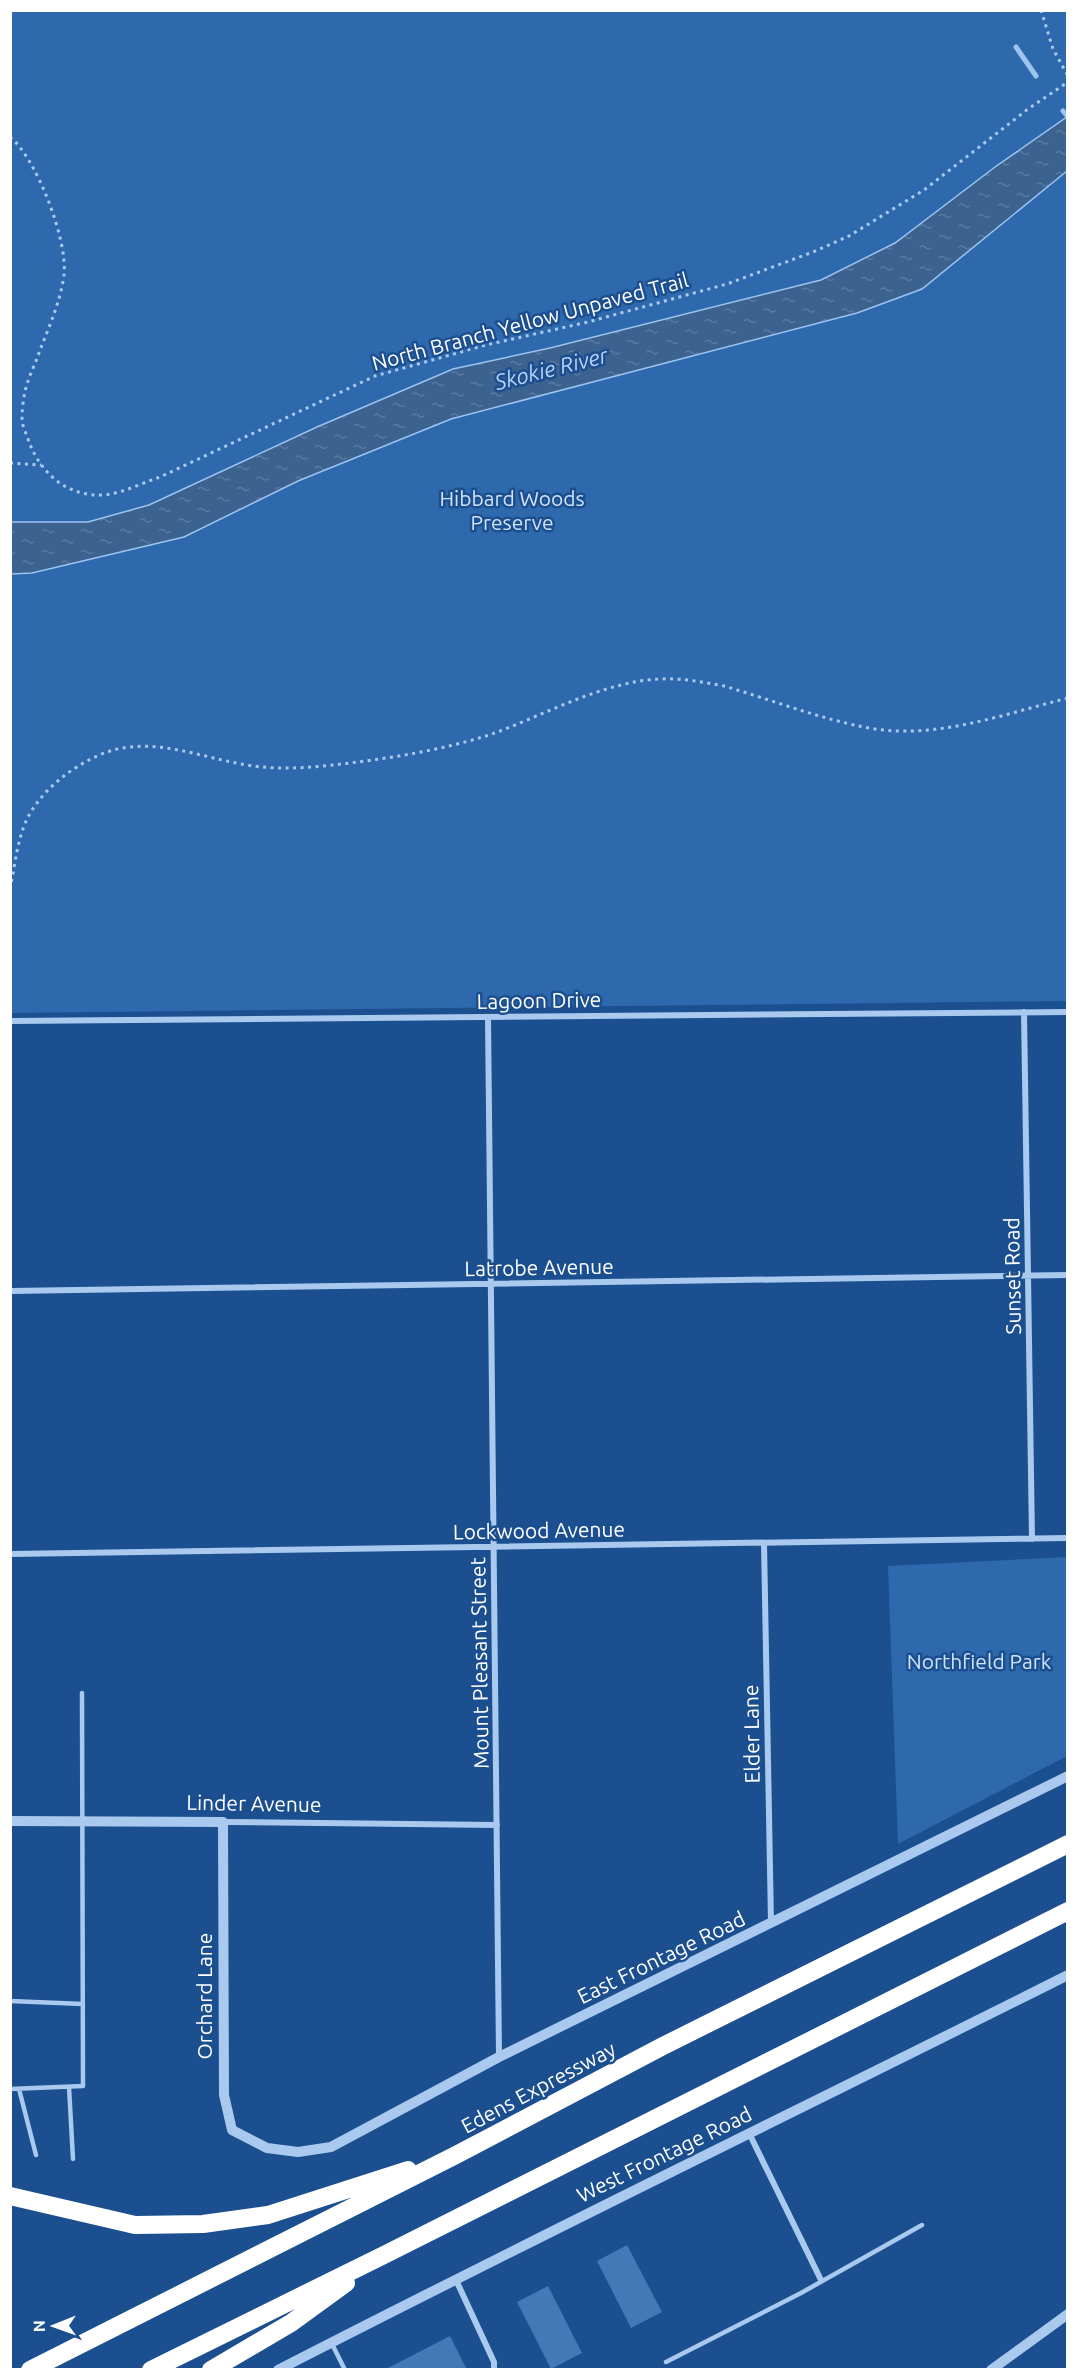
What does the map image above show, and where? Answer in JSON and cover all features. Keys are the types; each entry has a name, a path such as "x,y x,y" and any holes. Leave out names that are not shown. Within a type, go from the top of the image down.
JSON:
{"highway":[{"name":"Edens Expressway","path":"30,2370 456,2155 663,2046 1068,1844"},
{"path":"151,2370 1068,1911"},
{"path":"10,2196 135,2225 203,2224 268,2216 344,2189 456,2155"},
{"path":"211,2370 291,2323 384,2255"}],"street":[{"name":"Sunset Road","path":"1024,1012 1032,1539"},
{"name":"Lagoon Drive","path":"10,1021 1068,1012"},
{"name":"Mount Pleasant Street","path":"488,1017 499,2058"},
{"name":"Latrobe Avenue","path":"10,1291 1068,1275"},
{"name":"Lockwood Avenue","path":"10,1554 1068,1538"},
{"name":"Elder Lane","path":"764,1543 771,1925"},
{"name":"East Frontage Road","path":"267,2148 298,2152 331,2147 499,2058 1068,1776"},
{"name":"Linder Avenue","path":"10,1821 497,1825"},
{"name":"Orchard Lane","path":"222,1822 224,2095 232,2130 267,2148"},
{"name":"West Frontage Road","path":"278,2370 562,2225 750,2135 1068,1975"},
{"path":"750,2135 821,2280"},
{"path":"456,2280 494,2362 494,2370"},
{"path":"991,2370 1068,2314"}],"lane":[{"path":"10,2089 83,2086 82,1693"},
{"path":"10,2001 83,2004"},
{"path":"69,2087 73,2159"},
{"path":"19,2089 36,2155"},
{"path":"666,2362 801,2293 922,2225"},
{"path":"331,2342 345,2370"}],"path":[{"path":"1041,10 1053,49 1068,76"},
{"name":"North Branch Yellow Unpaved Trail","path":"10,137 30,164 53,214 63,245 64,274 56,308 25,389 22,421 31,450 46,474 64,487 81,493 104,495 126,490 160,477 375,376 486,345 588,322 727,284 849,236 924,190 1028,108 1068,82"},
{"path":"10,463 41,465"},
{"path":"10,890 24,828 39,801 60,779 86,761 127,747 161,746 267,768 333,765 434,750 487,735 619,686 660,679 703,681 849,723 888,730 932,730 956,726 1068,698"}],"green space":[{"name":"Hibbard Woods Preserve","path":"11,11 1067,11 1067,1001 11,1013"},
{"name":"Northfield Park","path":"1067,1557 1067,1756 898,1844 888,1566"}],"water":[{"name":"Skokie River","path":"1067,117 1067,171 922,289 857,313 451,419 298,481 184,537 32,573 11,574 11,522 88,522 149,505 317,427 453,369 550,348 821,280 895,243 995,167"}],"building":[{"path":"627,2245 662,2312 631,2328 597,2261"},
{"path":"548,2286 582,2353 551,2369 517,2302"},
{"path":"450,2336 467,2370 384,2370"}],"waterway":[{"path":"1016,47 1036,76"},
{"path":"1063,111 1068,117"}]}
